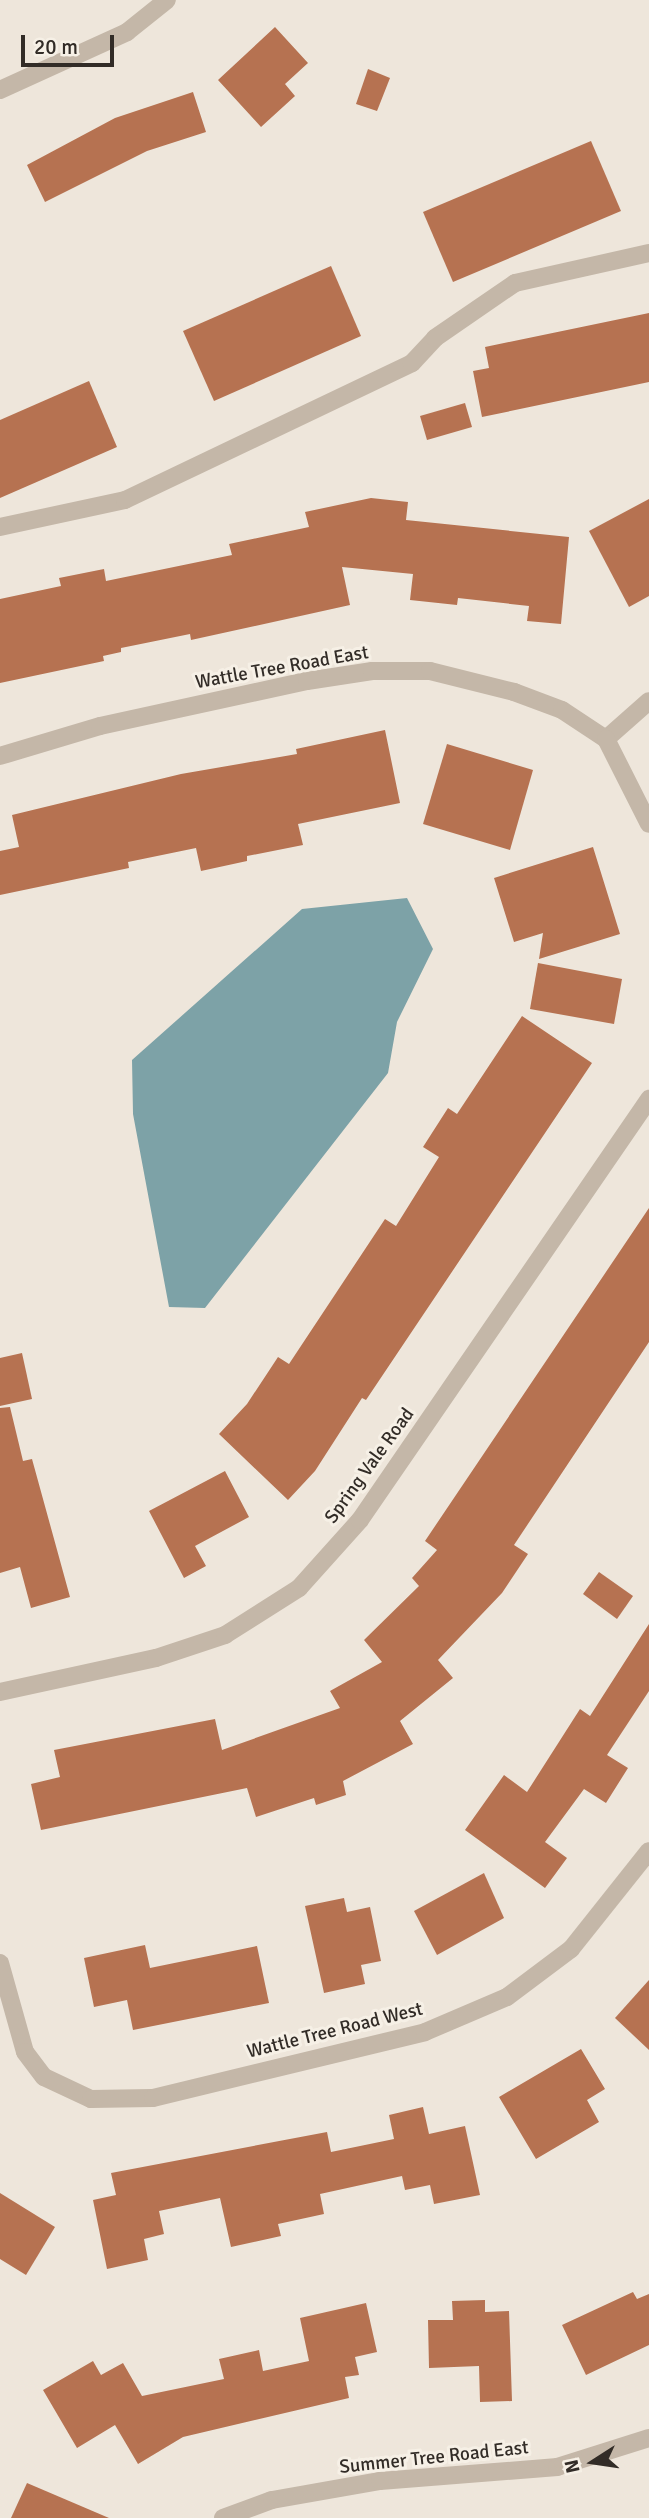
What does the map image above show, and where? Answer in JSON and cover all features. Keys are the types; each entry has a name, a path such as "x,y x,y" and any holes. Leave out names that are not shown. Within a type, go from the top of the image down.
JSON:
{"street":[{"path":"0,90 127,32 167,0"},
{"path":"0,527 125,500 412,363 435,338 515,283 649,253"},
{"name":"Wattle Tree Road East","path":"0,756 100,726 372,671 430,671 514,692 562,710 606,739"},
{"path":"649,701 606,739 649,824"},
{"name":"Spring Vale Road","path":"0,1692 156,1658 225,1635 299,1588 360,1520 649,1099"},
{"name":"Wattle Tree Road West","path":"0,1963 25,2052 44,2077 91,2099 153,2098 425,2032 506,1997 571,1949 649,1851"},
{"name":"Summer Tree Road East","path":"223,2518 272,2500 380,2481 557,2467 649,2438"}],"water":[{"path":"407,898 433,949 397,1022 388,1073 205,1308 169,1307 133,1114 132,1060 302,909"}],"building":[{"path":"275,27 308,63 285,84 295,96 261,127 218,80"},
{"path":"368,69 390,78 377,111 356,104"},
{"path":"193,92 206,132 147,151 45,202 27,165 115,118"},
{"path":"591,141 621,211 453,282 423,212"},
{"path":"331,266 361,336 214,401 183,331"},
{"path":"649,313 649,382 482,417 473,371 489,368 485,347"},
{"path":"89,381 117,447 0,498 0,420"},
{"path":"465,403 472,427 427,440 420,416"},
{"path":"371,498 408,502 406,520 569,537 561,624 527,621 529,606 458,598 457,605 410,600 413,574 342,567 350,605 191,640 190,634 121,648 121,652 103,656 104,661 0,683 0,599 61,586 59,578 104,569 106,581 232,555 229,544 309,527 305,512"},
{"path":"649,499 649,596 629,607 589,531"},
{"path":"385,730 400,803 298,824 303,845 247,856 247,861 201,871 196,848 128,862 129,868 0,895 0,851 19,847 12,815 181,774 297,754 296,749"},
{"path":"447,744 533,770 510,850 423,824"},
{"path":"593,847 620,934 539,959 543,933 514,942 494,878"},
{"path":"538,963 622,979 614,1024 530,1009"},
{"path":"522,1016 592,1063 366,1400 362,1398 315,1471 288,1500 219,1434 247,1404 278,1357 289,1364 385,1219 396,1226 439,1157 423,1147 448,1108 457,1114"},
{"path":"649,1208 649,1342 514,1545 528,1554 502,1593 438,1660 453,1678 400,1721 413,1744 343,1781 346,1795 316,1805 314,1798 256,1817 247,1788 41,1830 31,1784 60,1777 54,1750 215,1719 222,1750 340,1708 330,1691 382,1662 364,1640 419,1586 412,1578 437,1550 425,1541"},
{"path":"22,1353 32,1399 0,1406 0,1358"},
{"path":"10,1407 23,1461 32,1459 70,1597 31,1608 20,1567 0,1573 0,1408"},
{"path":"225,1471 249,1517 195,1546 206,1566 184,1578 149,1511"},
{"path":"599,1572 633,1596 617,1619 583,1594"},
{"path":"649,1624 649,1691 607,1755 628,1768 606,1803 584,1789 545,1842 567,1858 545,1888 465,1830 504,1775 527,1792 580,1709 590,1716"},
{"path":"484,1873 504,1918 437,1955 414,1911"},
{"path":"344,1898 347,1912 370,1907 381,1961 361,1965 365,1984 324,1993 305,1906"},
{"path":"145,1945 150,1968 257,1946 269,2003 133,2030 127,2000 94,2007 84,1958"},
{"path":"649,1980 649,2050 615,2018"},
{"path":"581,2049 605,2089 587,2100 599,2122 536,2159 499,2097"},
{"path":"423,2107 429,2134 465,2126 480,2195 434,2204 430,2185 405,2190 402,2176 320,2194 324,2214 278,2224 281,2236 231,2247 220,2198 159,2211 164,2234 144,2239 148,2260 107,2269 93,2200 116,2195 111,2173 327,2132 331,2152 394,2139 389,2115"},
{"path":"0,2193 55,2227 26,2275 0,2259"},
{"path":"633,2292 637,2299 649,2294 649,2345 586,2375 562,2325"},
{"path":"485,2300 485,2312 509,2311 512,2401 480,2402 479,2366 429,2368 428,2320 453,2320 452,2301"},
{"path":"366,2303 377,2352 355,2357 359,2375 345,2377 349,2398 183,2437 138,2464 115,2425 77,2448 43,2390 93,2361 101,2375 123,2363 142,2396 224,2379 219,2359 259,2350 263,2371 309,2361 300,2318"},
{"path":"27,2483 109,2518 11,2518"}]}
